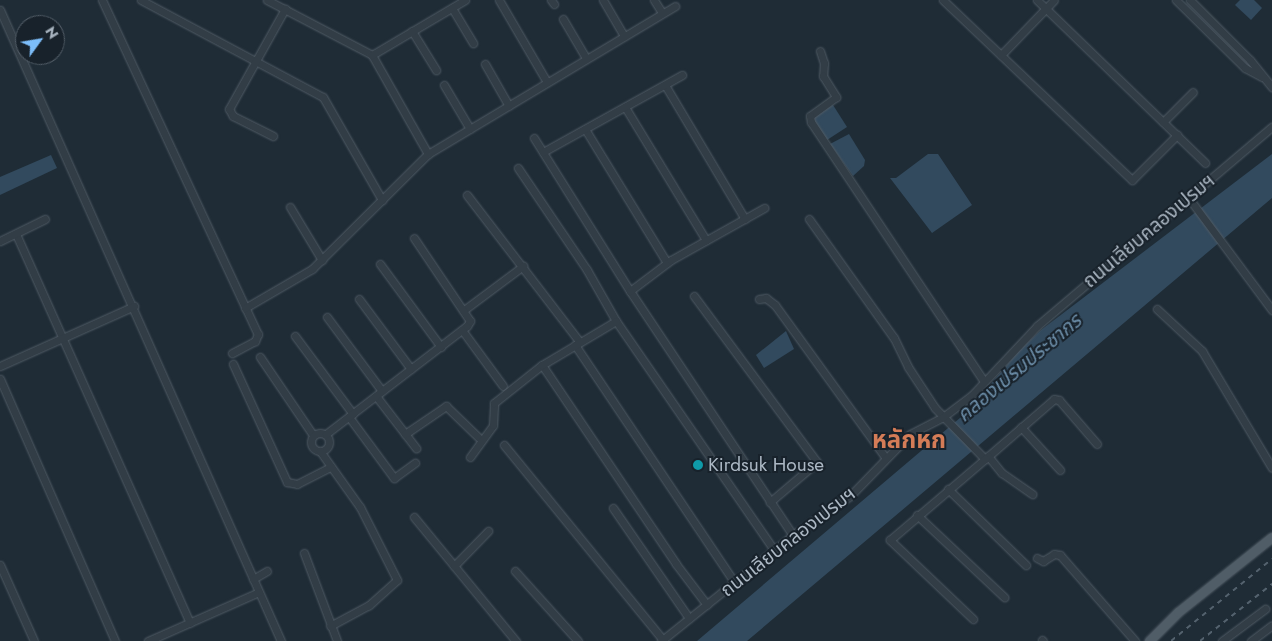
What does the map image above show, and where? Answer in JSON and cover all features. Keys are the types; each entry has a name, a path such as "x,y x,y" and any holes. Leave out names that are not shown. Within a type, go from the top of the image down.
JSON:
{"main road":[{"path":"1149,641 1178,612 1272,537"}],"street":[{"path":"102,0 258,338 232,353"},
{"path":"141,0 256,63 323,97 382,200"},
{"path":"267,0 372,55 428,154"},
{"path":"372,55 465,0"},
{"path":"499,0 547,82"},
{"path":"603,0 624,36"},
{"path":"654,0 662,13"},
{"path":"943,0 1132,180 1177,135"},
{"path":"1037,0 1205,163"},
{"path":"1001,55 1054,0"},
{"path":"1176,0 1245,68 1262,77"},
{"path":"1190,0 1250,60 1272,87"},
{"path":"245,308 299,279 322,260 428,154 675,6"},
{"path":"452,8 473,44"},
{"path":"273,136 233,116 229,110 285,9"},
{"path":"1,13 134,306 281,641"},
{"path":"563,19 586,58"},
{"path":"412,31 436,70"},
{"path":"820,51 824,63 823,76 836,97 812,114 810,120 984,381"},
{"path":"485,64 509,106"},
{"path":"543,152 682,75"},
{"path":"665,85 745,219"},
{"path":"444,86 470,129"},
{"path":"1164,122 1193,92"},
{"path":"625,107 706,240"},
{"name":"ถนนเลียบคลองเปรมฯ","path":"662,640 793,535 850,496 885,457 917,428 943,417 984,381 1037,326 1272,127"},
{"path":"585,129 667,263"},
{"path":"534,138 630,291 793,535"},
{"path":"518,168 587,270 616,321 774,550"},
{"path":"467,195 523,266 578,344 735,583"},
{"path":"1188,197 1192,205 1272,310"},
{"path":"290,207 322,260"},
{"path":"630,291 667,263 764,208"},
{"path":"0,241 45,219"},
{"path":"809,219 894,338 908,367 943,417 1002,473 1032,494"},
{"path":"16,234 190,623"},
{"path":"313,435 326,434 462,330 470,321 414,238"},
{"path":"380,264 440,347"},
{"path":"464,310 523,266"},
{"path":"694,296 817,462 770,502"},
{"path":"759,299 766,298 775,305 885,457"},
{"path":"359,299 411,370"},
{"path":"0,366 134,306"},
{"path":"1157,309 1202,350 1272,468"},
{"path":"327,317 416,448"},
{"path":"470,457 493,426 494,403 542,365 616,321"},
{"path":"462,330 504,386"},
{"path":"295,336 394,478 415,463"},
{"path":"260,356 313,435"},
{"path":"233,364 287,482 297,484 331,467"},
{"path":"542,365 667,552 707,605"},
{"path":"0,379 114,641"},
{"path":"973,620 892,542 892,537 1054,399 1059,400 1097,444"},
{"path":"405,434 446,406 478,437"},
{"path":"1021,426 1060,470"},
{"path":"320,451 329,444 326,434"},
{"path":"313,435 310,444 320,451 369,522 397,580 369,605 330,626"},
{"path":"504,445 662,640"},
{"path":"948,489 1026,565"},
{"path":"613,508 689,618"},
{"path":"917,515 1004,598"},
{"path":"414,518 516,641"},
{"path":"454,566 488,531"},
{"path":"304,554 336,641"},
{"path":"1037,558 1043,561 1054,554 1060,555 1135,641"},
{"path":"0,565 34,641"},
{"path":"253,578 267,571"},
{"path":"515,571 578,641"},
{"path":"148,641 259,592"},
{"path":"1222,641 1264,608"},
{"path":"1251,641 1272,625"}],"water":[{"path":"1240,0 1254,0 1262,8 1251,20 1235,5"},
{"path":"833,105 847,127 827,140 814,122 814,116"},
{"path":"849,134 865,160 864,166 853,176 830,144"},
{"path":"928,154 938,154 972,205 932,233 890,178 896,178"},
{"name":"คลองเปรมประชากร","path":"1272,154 1272,198 747,641 697,641 967,412 1018,352 1041,330"},
{"path":"51,155 57,168 0,195 0,177"},
{"path":"786,331 794,349 764,368 756,355"}],"railway":[{"path":"1171,641 1272,559"},
{"path":"1200,641 1272,584"}],"place":[{"name":"Kirdsuk House","path":"698,465"}],"district":[{"name":"หลักหก","path":"909,440"}]}
